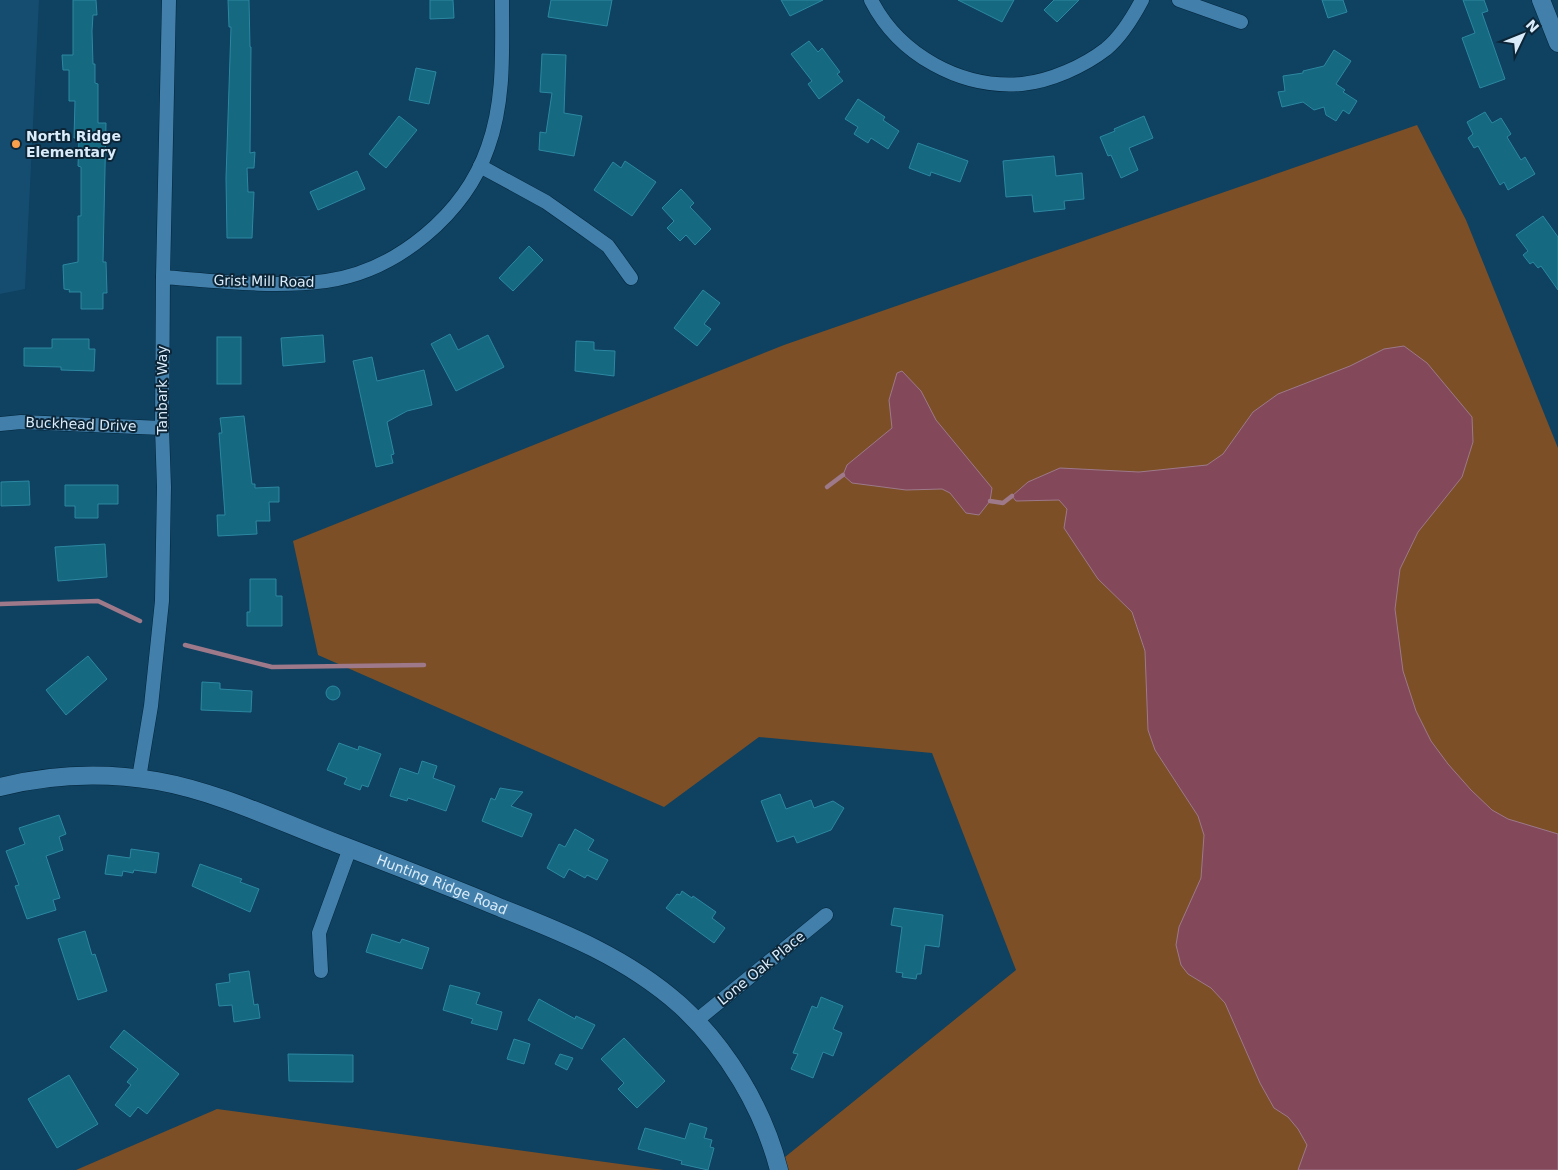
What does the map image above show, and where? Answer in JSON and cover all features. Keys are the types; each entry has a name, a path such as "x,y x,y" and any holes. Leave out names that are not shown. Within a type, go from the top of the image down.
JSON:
{"street":[{"name":"Tanbark Way","path":"139,778 151,706 162,601 164,487 162,428 163,277 169,0"},
{"name":"Grist Mill Road","path":"163,277 299,283 328,281 358,273 387,262 414,245 458,200 480,166 488,146 501,87 502,0"},
{"path":"871,0 892,33 912,51 935,65 964,77 996,84 1014,84 1052,77 1107,48 1122,33 1142,0"},
{"path":"1179,0 1241,22"},
{"path":"1542,0 1558,43"},
{"path":"480,166 546,202 584,228 608,246 631,278"},
{"name":"Buckhead Drive","path":"0,424 21,422 162,428"},
{"name":"Hunting Ridge Road","path":"0,787 44,778 88,774 139,778 197,791 350,848 599,949 648,979 696,1021 722,1053 744,1086 771,1144 779,1170"},
{"path":"321,971 319,933 350,848"},
{"name":"Lone Oak Place","path":"696,1021 826,915"}],"shaded area":[{"name":"North Ridge Elementary","path":"0,0 39,0 25,289 0,294"},
{"path":"1417,125 1466,220 1558,448 1558,1170 769,1170 1016,970 932,753 759,737 664,807 318,655 293,541 784,345"},
{"path":"1404,346 1427,363 1472,417 1473,442 1462,477 1418,532 1400,569 1395,609 1403,671 1416,711 1431,741 1471,790 1492,810 1508,819 1558,834 1558,1170 1298,1170 1307,1145 1298,1129 1288,1117 1274,1108 1260,1083 1225,1003 1211,988 1188,974 1181,965 1176,945 1179,927 1201,878 1204,835 1198,816 1155,750 1148,730 1145,651 1132,612 1098,579 1064,528 1067,509 1059,500 1016,501 1012,496 1028,482 1060,468 1139,472 1207,465 1223,454 1253,412 1278,394 1350,366 1384,349"},
{"path":"902,371 921,391 936,420 992,488 990,501 979,515 966,513 950,493 942,489 906,490 852,483 843,475 847,465 892,428 889,400 897,373"},
{"path":"217,1109 664,1170 76,1170"}],"building":[{"path":"73,0 96,0 97,15 93,15 92,31 93,64 95,64 95,83 98,84 98,123 106,123 103,262 106,262 107,293 103,293 103,309 81,309 81,292 69,292 70,290 64,289 63,265 78,262 78,216 81,216 81,167 78,166 79,138 74,138 75,101 69,101 69,70 63,70 62,55 73,55"},
{"path":"228,0 249,0 251,47 250,153 255,152 254,168 247,168 248,192 254,192 252,238 227,238 226,178 231,27 229,27"},
{"path":"430,0 453,0 454,18 430,19"},
{"path":"551,0 612,0 607,26 548,17"},
{"path":"781,0 823,0 790,16"},
{"path":"958,0 1014,0 1002,22"},
{"path":"1054,0 1079,0 1057,22 1044,10"},
{"path":"1322,0 1343,0 1347,12 1328,18"},
{"path":"1463,0 1484,0 1488,11 1482,13 1505,79 1480,88 1462,38 1475,33"},
{"path":"809,41 818,52 822,48 840,72 837,74 843,81 819,99 808,84 812,81 791,54"},
{"path":"1334,50 1351,61 1336,84 1345,90 1343,92 1357,101 1349,114 1343,110 1336,121 1326,115 1324,107 1314,110 1303,102 1282,107 1278,92 1285,91 1283,76 1303,73 1303,71 1324,66"},
{"path":"542,54 566,55 564,113 582,116 574,156 539,150 540,132 546,133 552,93 540,92"},
{"path":"416,68 436,72 429,104 409,100"},
{"path":"858,99 885,117 883,120 899,131 888,149 871,138 868,143 854,134 858,127 845,119"},
{"path":"1485,112 1492,123 1501,118 1511,134 1507,137 1521,160 1525,157 1535,174 1508,190 1504,182 1500,185 1478,146 1474,148 1468,138 1473,134 1467,122"},
{"path":"399,116 417,130 386,168 369,154"},
{"path":"1144,116 1153,138 1129,148 1138,170 1121,178 1111,155 1108,156 1100,137"},
{"path":"918,143 968,161 960,182 931,172 930,176 909,168"},
{"path":"1054,156 1056,176 1082,173 1084,199 1064,201 1065,209 1034,212 1032,195 1006,197 1003,161"},
{"path":"625,161 656,182 632,216 594,190 613,162 621,168"},
{"path":"357,171 365,189 318,210 310,192"},
{"path":"681,189 694,203 690,207 711,229 695,245 686,235 680,241 667,228 674,221 662,208"},
{"path":"1543,216 1558,237 1558,290 1541,266 1538,268 1533,262 1530,264 1523,255 1528,251 1516,235"},
{"path":"529,246 543,260 513,291 499,278"},
{"path":"703,290 720,303 704,324 711,329 697,346 674,328"},
{"path":"450,334 458,350 488,335 504,367 456,391 431,344"},
{"path":"323,335 325,362 283,366 281,338"},
{"path":"217,337 241,337 241,384 217,384"},
{"path":"52,339 89,339 89,349 95,349 94,371 61,370 61,367 24,366 24,348 52,348"},
{"path":"576,341 594,342 594,350 615,351 614,376 575,371"},
{"path":"372,357 377,381 424,370 432,405 407,411 387,422 394,454 391,455 393,463 376,467 353,361"},
{"path":"244,416 252,484 255,484 255,488 279,487 279,502 269,502 270,521 256,521 257,534 218,536 217,515 225,515 219,433 222,433 220,418"},
{"path":"29,481 30,505 1,506 1,482"},
{"path":"65,485 118,485 118,504 98,504 98,518 75,518 75,506 65,506"},
{"path":"105,544 107,577 58,581 55,547"},
{"path":"250,579 276,579 276,596 282,596 282,626 247,626 247,612 250,612"},
{"path":"88,656 107,679 66,715 46,690"},
{"path":"202,682 220,683 220,689 252,691 251,712 201,710"},
{"path":"333,686 338,688 340,693 338,698 333,700 328,698 326,693 328,688"},
{"path":"339,743 358,750 359,746 381,754 368,787 362,785 360,790 344,784 347,778 327,770"},
{"path":"422,761 437,766 433,778 455,786 446,811 408,798 407,801 390,796 400,768 418,774"},
{"path":"500,788 523,792 511,806 532,814 522,837 482,821 491,798 495,800"},
{"path":"780,794 786,809 811,800 814,808 833,801 844,808 831,830 797,843 794,836 777,842 761,801"},
{"path":"59,815 66,834 59,837 63,850 46,856 60,898 53,900 56,910 27,919 15,886 19,885 6,851 25,844 19,828"},
{"path":"575,829 594,840 588,850 608,860 597,880 587,875 585,878 569,869 564,878 547,868 559,844 565,847"},
{"path":"131,849 159,853 156,873 134,870 133,873 123,871 122,876 105,874 108,855 130,858"},
{"path":"200,864 242,879 240,882 259,889 250,912 192,886"},
{"path":"682,891 692,898 693,896 716,912 712,918 725,928 714,943 666,908 677,894 680,895"},
{"path":"894,908 943,915 939,947 925,945 921,974 917,974 916,979 902,977 903,973 896,972 902,927 891,925"},
{"path":"85,931 92,955 95,954 107,991 78,1000 58,939"},
{"path":"372,934 400,943 402,939 429,948 422,969 366,952"},
{"path":"249,971 254,1005 258,1004 260,1018 234,1022 232,1005 219,1006 216,984 230,982 229,974"},
{"path":"450,985 480,993 476,1004 502,1012 497,1030 471,1023 473,1019 443,1010"},
{"path":"821,997 843,1006 833,1029 842,1033 833,1056 823,1052 813,1078 791,1069 798,1054 793,1053 812,1006 817,1008"},
{"path":"539,999 575,1019 576,1016 595,1025 582,1049 528,1020"},
{"path":"124,1030 179,1074 147,1114 138,1107 130,1117 115,1105 131,1085 127,1082 138,1069 110,1047"},
{"path":"624,1038 665,1081 637,1108 618,1089 624,1083 601,1059"},
{"path":"514,1039 530,1044 524,1064 507,1059"},
{"path":"288,1054 353,1055 353,1082 289,1081"},
{"path":"560,1054 573,1058 567,1070 555,1064"},
{"path":"69,1075 98,1124 57,1148 28,1099"},
{"path":"690,1123 707,1128 704,1138 712,1140 710,1147 714,1148 708,1170 681,1164 682,1161 638,1149 645,1128 685,1139"}],"waterway":[{"path":"827,487 843,475"},
{"path":"990,501 1003,503 1012,496"},
{"path":"0,604 98,601 140,621"},
{"path":"185,645 272,667 424,665"}],"place":[{"name":"North Ridge Elementary","path":"16,144"}]}
